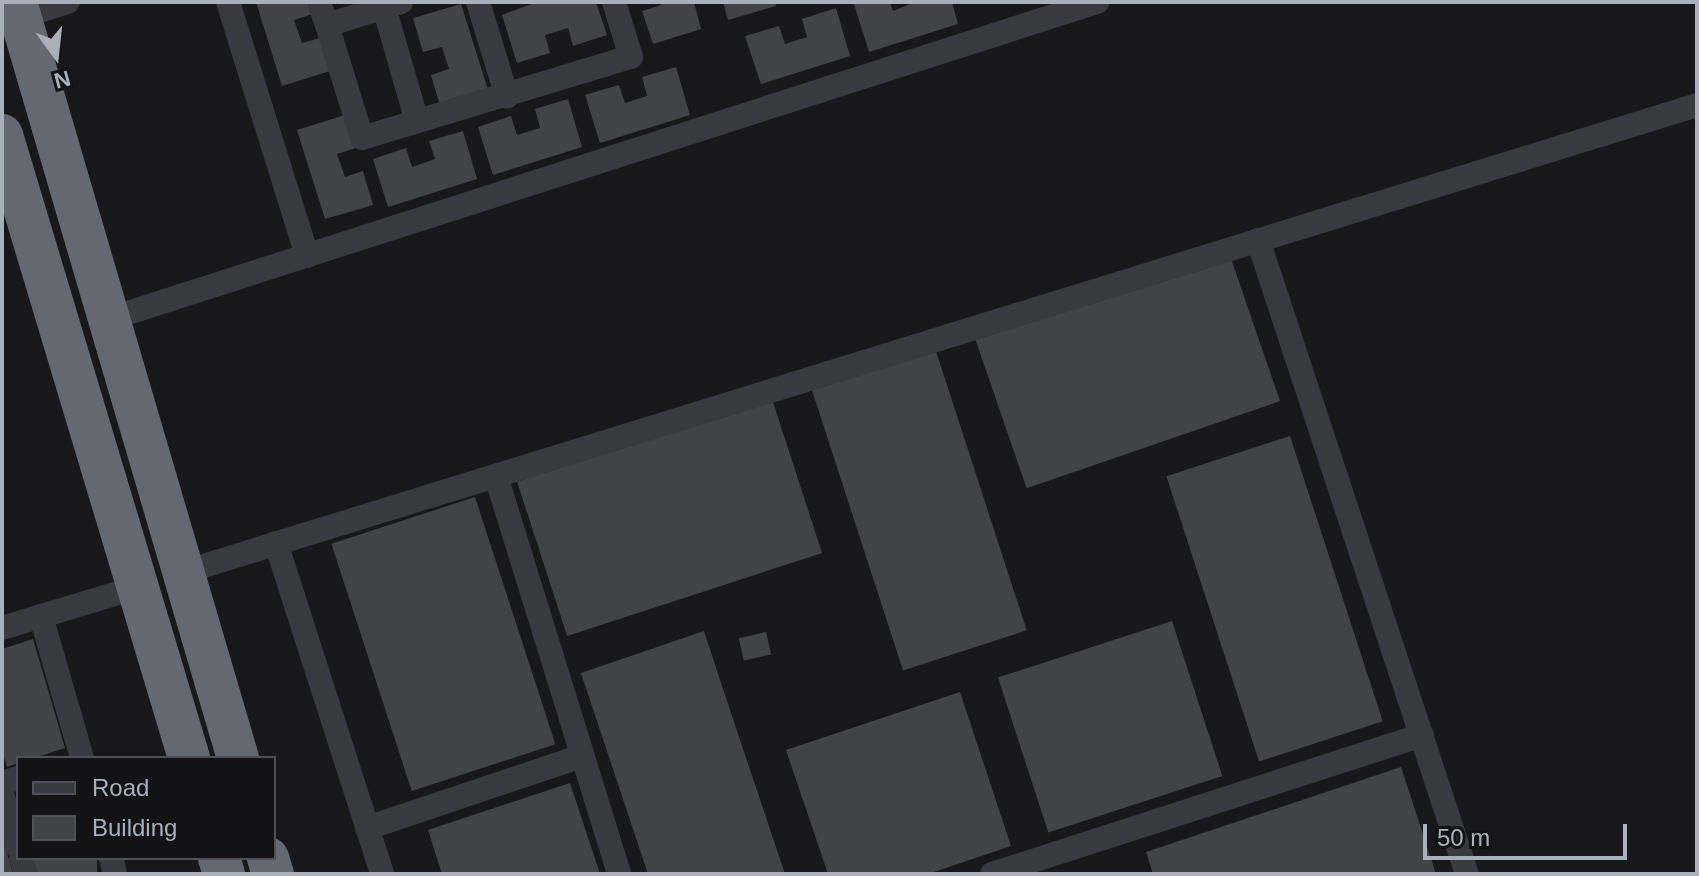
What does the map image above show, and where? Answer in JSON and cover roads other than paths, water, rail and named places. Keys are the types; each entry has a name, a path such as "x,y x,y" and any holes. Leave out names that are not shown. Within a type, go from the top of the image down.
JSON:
{"highway":[{"path":"18,9 237,756"},
{"path":"2,135 188,756"}],"street":[{"path":"18,9 68,2"},
{"path":"228,2 307,256"},
{"path":"478,2 507,97"},
{"path":"417,121 392,4 323,14 362,138 507,97 631,57 614,2"},
{"path":"109,319 1097,2"},
{"path":"184,572 1697,105"},
{"path":"1258,240 1467,874"},
{"path":"496,476 619,874"},
{"path":"276,543 382,874"},
{"path":"2,628 138,587"},
{"path":"41,616 81,756"},
{"path":"992,874 1422,735"},
{"path":"367,828 582,756"},
{"path":"2,794 16,841"}]}
